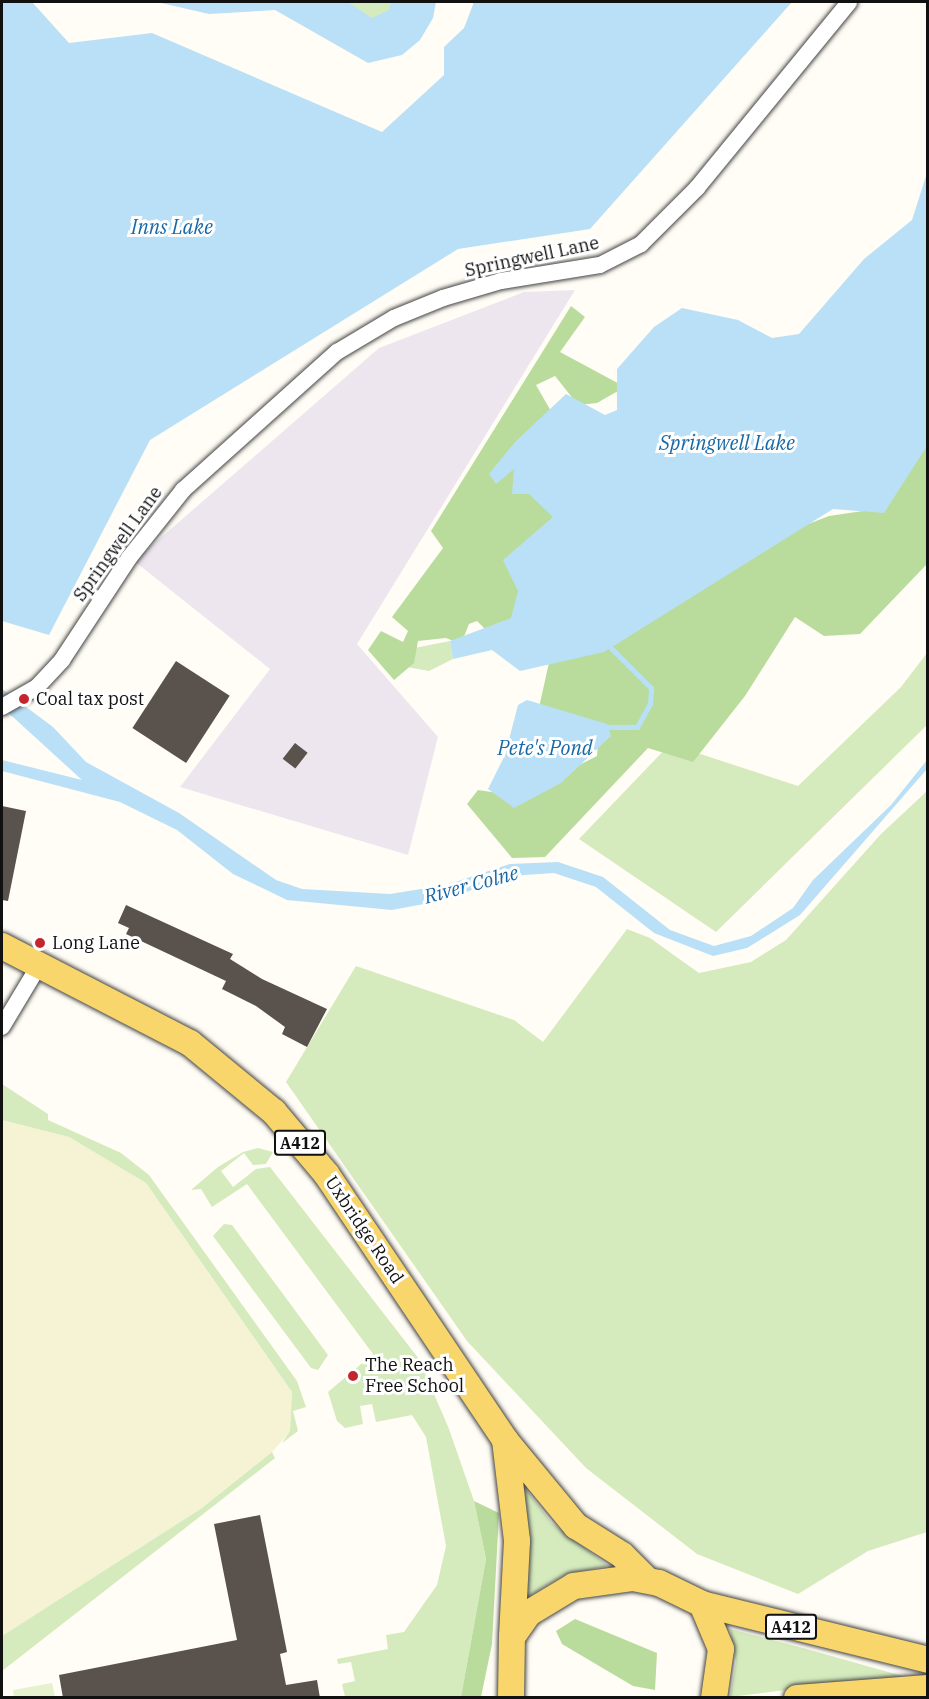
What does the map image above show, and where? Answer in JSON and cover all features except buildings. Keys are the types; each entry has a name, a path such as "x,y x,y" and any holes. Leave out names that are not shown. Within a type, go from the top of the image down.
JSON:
{"main road":[{"name":"Uxbridge Road","path":"2,946 38,967 190,1043 274,1112 327,1175 505,1440 576,1526 622,1555 646,1579"},
{"name":"Uxbridge Road","path":"505,1440 517,1541 507,1690"},
{"path":"512,1637 529,1613 560,1592 589,1582 646,1579 702,1604 721,1649 714,1698"},
{"name":"A412","path":"702,1604 927,1660"},
{"path":"796,1698 917,1688"},
{"path":"862,1698 917,1688"}],"street":[{"name":"Springwell Lane","path":"2,706 23,695 62,660 122,567 183,490 291,391 345,347 420,307 501,281 600,265 641,244 697,188 849,2"},
{"path":"2,1028 38,967"}],"shaded area":[{"path":"575,290 357,644 438,737 408,855 180,787 270,669 134,561 379,348 524,292"},
{"path":"2,1120 69,1137 146,1183 292,1392 290,1432 272,1452 202,1508 2,1636"}],"green space":[{"path":"306,2 413,2 381,37"},
{"path":"571,306 585,317 560,352 625,387 597,403 578,405 555,376 536,385 552,413 559,517 519,617 493,637 477,621 469,624 461,644 446,638 418,641 414,663 394,680 368,650 381,631 403,642 408,631 392,617 443,548 431,531"},
{"path":"927,437 927,564 860,634 824,636 795,617 745,696 693,762 648,748 545,857 512,858 467,804 478,790 518,796 597,756 599,729 538,712 550,658 785,533 829,516 883,508"},
{"path":"450,641 453,659 429,671 407,667 409,649"},
{"path":"927,653 927,725 716,932 579,839 670,744 798,786 901,687"},
{"path":"927,791 927,1532 868,1551 798,1594 697,1554 586,1468 467,1341 286,1082 356,966 514,1020 543,1042 627,929 650,938 699,973 751,962 786,940 881,834"},
{"path":"2,1084 48,1114 48,1120 121,1153 149,1175 297,1381 306,1407 293,1411 298,1431 282,1443 290,1431 292,1392 146,1183 69,1137 2,1120"},
{"path":"258,1148 273,1152 266,1164 253,1165 244,1153 221,1171 233,1187 256,1169 270,1167 419,1359 449,1429 474,1501 486,1559 461,1697 345,1697 342,1684 355,1681 351,1662 338,1664 337,1659 388,1649 386,1635 404,1632 437,1585 446,1546 426,1437 412,1415 376,1422 372,1404 360,1406 363,1424 345,1428 337,1421 328,1392 373,1354 247,1184 212,1207 201,1189 191,1190 218,1167 243,1152"},
{"path":"224,1224 232,1225 328,1355 318,1370 311,1368 213,1236"},
{"path":"272,1452 275,1458 2,1671 2,1636 202,1508"},
{"path":"521,1483 552,1523 608,1566 566,1574 525,1598"},
{"path":"474,1501 499,1513 492,1644 481,1697 461,1697 486,1559"},
{"path":"575,1619 657,1653 655,1690 633,1686 562,1644 556,1631"},
{"path":"730,1629 927,1683 863,1680 730,1697 736,1662"},
{"path":"52,1683 55,1697 14,1697 13,1690"}],"water":[{"name":"Inns Lake","path":"2,2 32,2 69,43 152,33 382,132 444,75 444,47 464,28 474,2 792,2 590,229 458,249 150,440 49,635 2,621"},
{"path":"157,2 348,2 372,18 389,10 391,2 436,2 433,18 420,40 402,55 368,63 275,10 209,14"},
{"name":"Springwell Lake","path":"927,173 927,446 884,513 833,509 604,652 520,671 492,650 453,659 450,641 511,618 518,591 503,560 553,517 529,494 512,494 514,469 496,484 489,474 515,442 566,394 605,415 617,410 617,369 654,327 682,308 738,320 772,338 799,334 864,259 912,220"},
{"name":"River Colne","path":"2,689 53,727 86,762 179,813 276,880 302,889 390,894 446,885 510,864 558,862 603,877 670,930 714,946 751,936 793,908 813,880 891,805 927,760 927,769 800,915 747,948 713,956 654,933 596,887 554,873 509,876 445,900 392,910 287,900 233,874 177,830 120,802 2,771 2,760 82,780 2,707"},
{"name":"Pete's Pond","path":"527,700 607,724 611,736 561,783 514,808 488,789 505,755 518,705"}],"waterway":[{"path":"608,727 637,727 650,704 651,688 611,648"}],"place":[{"name":"Coal tax post","path":"24,699"},
{"name":"Long Lane","path":"40,943"},
{"name":"The Reach Free School","path":"353,1376"}]}
